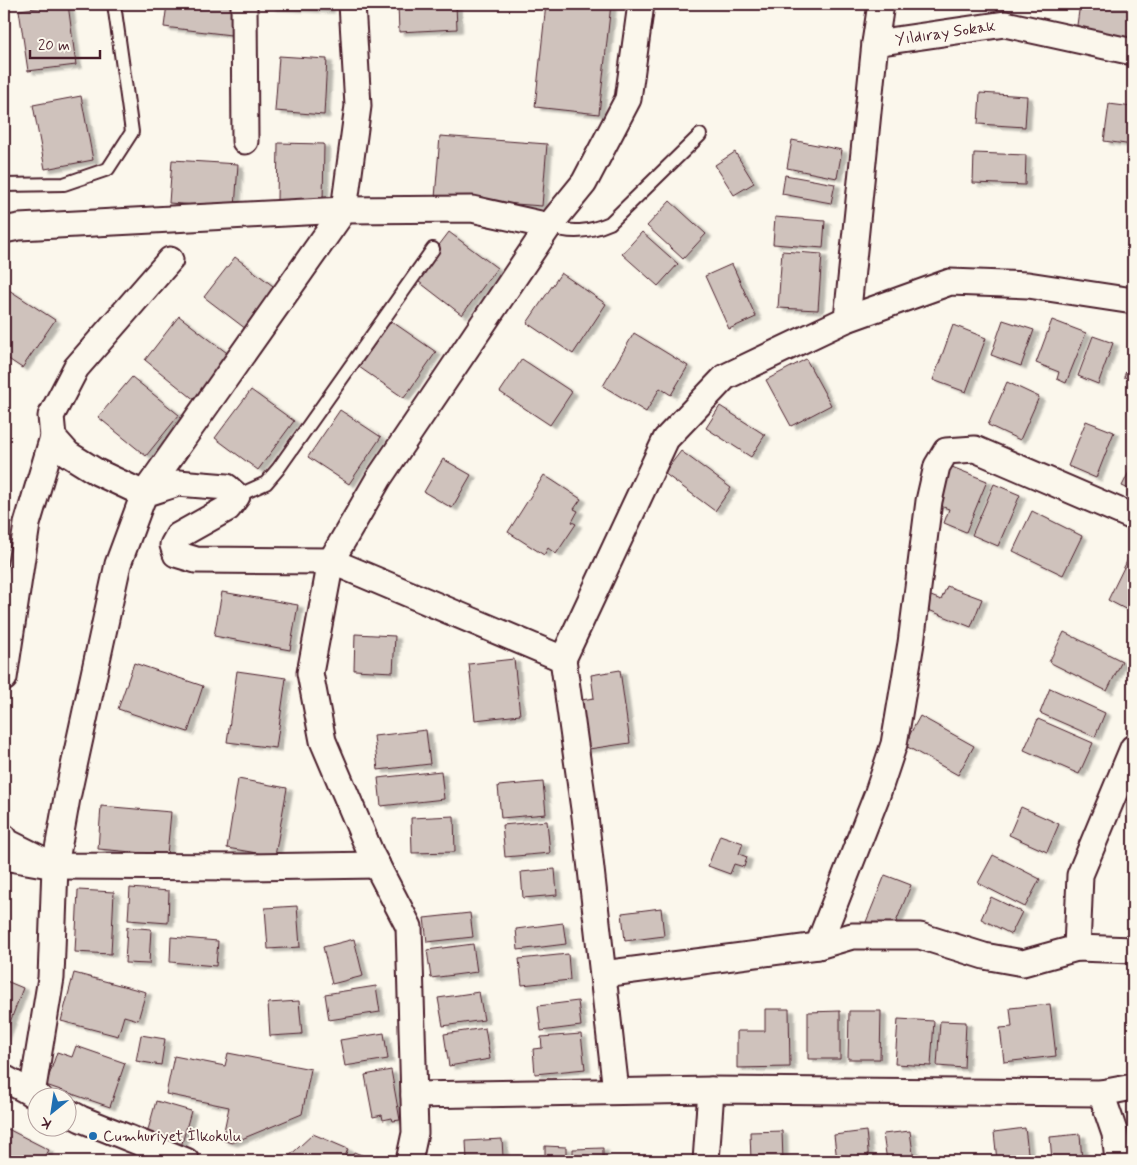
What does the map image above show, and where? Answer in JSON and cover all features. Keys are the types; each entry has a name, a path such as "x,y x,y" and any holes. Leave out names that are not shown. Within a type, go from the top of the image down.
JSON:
{"street":[{"path":"244,4 246,141"},
{"path":"37,1088 51,978 54,866 118,564 144,494 344,210 358,106 352,4"},
{"path":"409,1161 415,1132 409,927 377,865 323,741 310,673 331,561 379,478 550,226 584,183 628,99 641,4"},
{"path":"847,319 875,43 881,4"},
{"name":"Yıldıray Sokak","path":"875,43 1005,24 1133,52"},
{"path":"4,230 344,210 472,209 550,226"},
{"path":"4,678 27,524 53,437 51,416 76,368 170,260"},
{"path":"616,1091 586,816 563,659 666,439 725,377 847,319 950,282 1028,285 1133,301"},
{"path":"53,437 68,454 98,472 144,494 178,483 227,487 237,496 228,508 178,536 172,545 176,554 196,560 331,561 563,659"},
{"path":"818,946 878,795 894,744 911,643 929,501 937,466 946,451 975,449 1133,517"},
{"path":"1077,948 1080,875 1133,748"},
{"path":"4,837 7,842 54,866"},
{"path":"4,857 54,866 247,867 377,865"},
{"path":"603,974 818,946 852,936 920,936 984,956 1023,963 1077,948 1133,950"},
{"path":"4,1078 28,1092"},
{"path":"414,1094 711,1090 1101,1093 1133,1087"},
{"path":"706,1161 711,1090"},
{"path":"1101,1093 1115,1134 1118,1161"},
{"path":"78,1118 186,1161"}],"lane":[{"path":"4,185 64,184 108,169 132,132 114,4"},
{"path":"550,226 560,230 581,231 596,229 610,223 700,135"},
{"path":"237,496 266,483 278,469 432,249"}],"building":[{"path":"68,4 76,65 28,71 19,10"},
{"path":"167,4 235,4 231,35 164,27"},
{"path":"271,4 329,4 329,10 270,7"},
{"path":"398,4 456,4 457,29 399,32"},
{"path":"546,4 611,4 599,114 535,107"},
{"path":"1080,4 1133,4 1133,40 1076,32"},
{"path":"279,56 327,59 324,115 275,111"},
{"path":"980,93 1027,96 1025,127 978,124"},
{"path":"81,96 93,160 45,169 33,105"},
{"path":"1109,104 1133,107 1133,145 1104,141"},
{"path":"440,136 547,144 542,206 435,198"},
{"path":"792,140 842,150 837,178 787,168"},
{"path":"278,143 324,144 323,202 277,201"},
{"path":"735,152 754,183 734,195 715,165"},
{"path":"974,153 1026,155 1025,185 973,183"},
{"path":"172,160 238,164 235,208 169,203"},
{"path":"785,175 835,184 831,203 782,194"},
{"path":"670,201 706,234 683,259 647,226"},
{"path":"775,217 825,221 823,248 773,244"},
{"path":"449,232 497,268 462,315 414,278"},
{"path":"642,232 678,264 658,286 622,254"},
{"path":"782,251 822,254 818,310 778,308"},
{"path":"235,257 277,289 246,329 204,297"},
{"path":"732,264 756,317 729,329 705,276"},
{"path":"561,273 606,304 573,354 527,323"},
{"path":"9,290 55,320 22,368 4,356 4,298"},
{"path":"179,316 231,356 196,401 145,360"},
{"path":"1003,320 1034,330 1021,366 991,355"},
{"path":"1052,320 1086,333 1066,383 1057,379 1059,372 1036,363"},
{"path":"391,321 436,352 404,398 359,367"},
{"path":"953,325 986,338 966,392 933,380"},
{"path":"634,333 688,366 671,395 660,388 646,412 603,386"},
{"path":"1093,336 1113,343 1098,384 1078,376"},
{"path":"1133,350 1133,380 1124,377"},
{"path":"522,359 572,392 550,425 500,392"},
{"path":"806,359 831,405 791,426 766,380"},
{"path":"132,377 179,415 146,456 98,417"},
{"path":"1007,382 1039,397 1020,440 988,425"},
{"path":"251,390 294,421 258,470 215,438"},
{"path":"720,406 765,435 751,457 706,428"},
{"path":"340,410 381,437 349,484 308,457"},
{"path":"1086,421 1114,432 1096,478 1068,466"},
{"path":"681,451 731,488 715,511 664,473"},
{"path":"443,459 471,475 452,508 424,492"},
{"path":"1133,464 1133,491 1122,486"},
{"path":"947,465 987,481 966,532 944,523 949,509 932,503"},
{"path":"544,475 581,499 574,509 578,511 572,522 576,524 556,554 548,548 544,555 508,532"},
{"path":"994,484 1020,495 998,546 972,535"},
{"path":"1032,511 1082,536 1063,575 1013,551"},
{"path":"1133,552 1133,613 1108,600"},
{"path":"947,586 982,599 971,627 921,607 926,594 941,600"},
{"path":"222,592 298,605 290,650 214,636"},
{"path":"1064,632 1122,661 1107,691 1049,662"},
{"path":"355,634 395,636 393,672 354,670"},
{"path":"514,659 520,715 475,720 469,664"},
{"path":"134,663 203,686 188,732 118,709"},
{"path":"620,670 630,743 582,750 575,701 594,698 591,675"},
{"path":"237,671 286,678 276,748 227,742"},
{"path":"1050,688 1105,713 1095,737 1040,713"},
{"path":"920,716 974,746 958,775 904,745"},
{"path":"1038,719 1093,743 1079,774 1024,750"},
{"path":"426,730 430,764 378,770 374,736"},
{"path":"441,771 444,799 381,806 378,778"},
{"path":"238,779 287,788 275,856 227,848"},
{"path":"543,782 546,814 501,818 498,786"},
{"path":"101,806 171,812 167,855 98,849"},
{"path":"1021,807 1059,824 1047,852 1009,835"},
{"path":"454,816 455,852 412,853 411,818"},
{"path":"547,821 550,853 505,857 502,825"},
{"path":"720,835 743,843 739,854 747,857 744,867 734,864 730,874 708,866"},
{"path":"993,855 1040,879 1025,907 978,883"},
{"path":"555,869 557,895 523,898 521,872"},
{"path":"885,875 911,885 892,932 866,922"},
{"path":"130,888 169,891 168,923 128,920"},
{"path":"78,890 114,892 111,954 75,952"},
{"path":"991,897 1022,912 1011,934 981,919"},
{"path":"297,906 300,947 268,949 265,908"},
{"path":"661,908 664,936 625,941 622,913"},
{"path":"470,913 473,937 427,942 424,918"},
{"path":"563,923 566,944 518,950 516,929"},
{"path":"127,927 151,929 149,964 125,963"},
{"path":"171,937 218,941 216,966 170,962"},
{"path":"354,939 363,976 332,984 323,947"},
{"path":"473,944 477,972 431,978 427,950"},
{"path":"568,954 570,980 522,985 519,959"},
{"path":"74,973 146,992 138,1020 124,1016 118,1036 61,1021"},
{"path":"4,980 23,988 4,1038"},
{"path":"376,986 380,1012 329,1020 325,994"},
{"path":"479,992 484,1020 443,1026 438,998"},
{"path":"299,1001 302,1034 270,1036 268,1003"},
{"path":"578,1001 581,1026 541,1031 538,1006"},
{"path":"1050,1004 1056,1056 1004,1062 1000,1028 1012,1027 1010,1008"},
{"path":"765,1009 789,1009 790,1067 737,1068 737,1031 765,1031"},
{"path":"840,1011 840,1059 808,1059 808,1012"},
{"path":"849,1011 881,1011 880,1059 848,1059"},
{"path":"898,1019 934,1021 931,1066 895,1064"},
{"path":"940,1021 966,1022 964,1068 937,1066"},
{"path":"485,1028 490,1059 449,1066 444,1034"},
{"path":"384,1033 388,1059 345,1066 340,1040"},
{"path":"581,1034 585,1069 535,1074 533,1049 542,1048 541,1037"},
{"path":"141,1035 165,1039 161,1065 136,1061"},
{"path":"76,1046 125,1063 110,1107 78,1096 78,1088 55,1088 46,1085 57,1052 72,1057"},
{"path":"228,1053 311,1069 302,1114 232,1143 222,1140 229,1107 166,1094 174,1056 225,1066"},
{"path":"391,1070 400,1120 393,1121 392,1118 383,1120 382,1115 373,1117 365,1075"},
{"path":"156,1101 191,1111 181,1147 146,1137"},
{"path":"4,1127 49,1150 43,1161 9,1161 4,1159"},
{"path":"1025,1128 1029,1161 997,1161 994,1132"},
{"path":"782,1131 783,1161 751,1161 750,1132"},
{"path":"866,1131 869,1161 837,1161 834,1135"},
{"path":"910,1131 914,1161 887,1161 883,1134"},
{"path":"313,1134 348,1149 343,1161 285,1160"},
{"path":"1080,1134 1082,1161 1052,1161 1050,1137"},
{"path":"502,1139 503,1157 519,1156 520,1161 467,1161 466,1141"},
{"path":"545,1146 566,1147 566,1161 545,1161"},
{"path":"603,1148 603,1161 573,1161 573,1149"},
{"path":"354,1152 377,1161 350,1161"}],"place":[{"name":"Cumhuriyet İlkokulu","path":"93,1136"}]}
